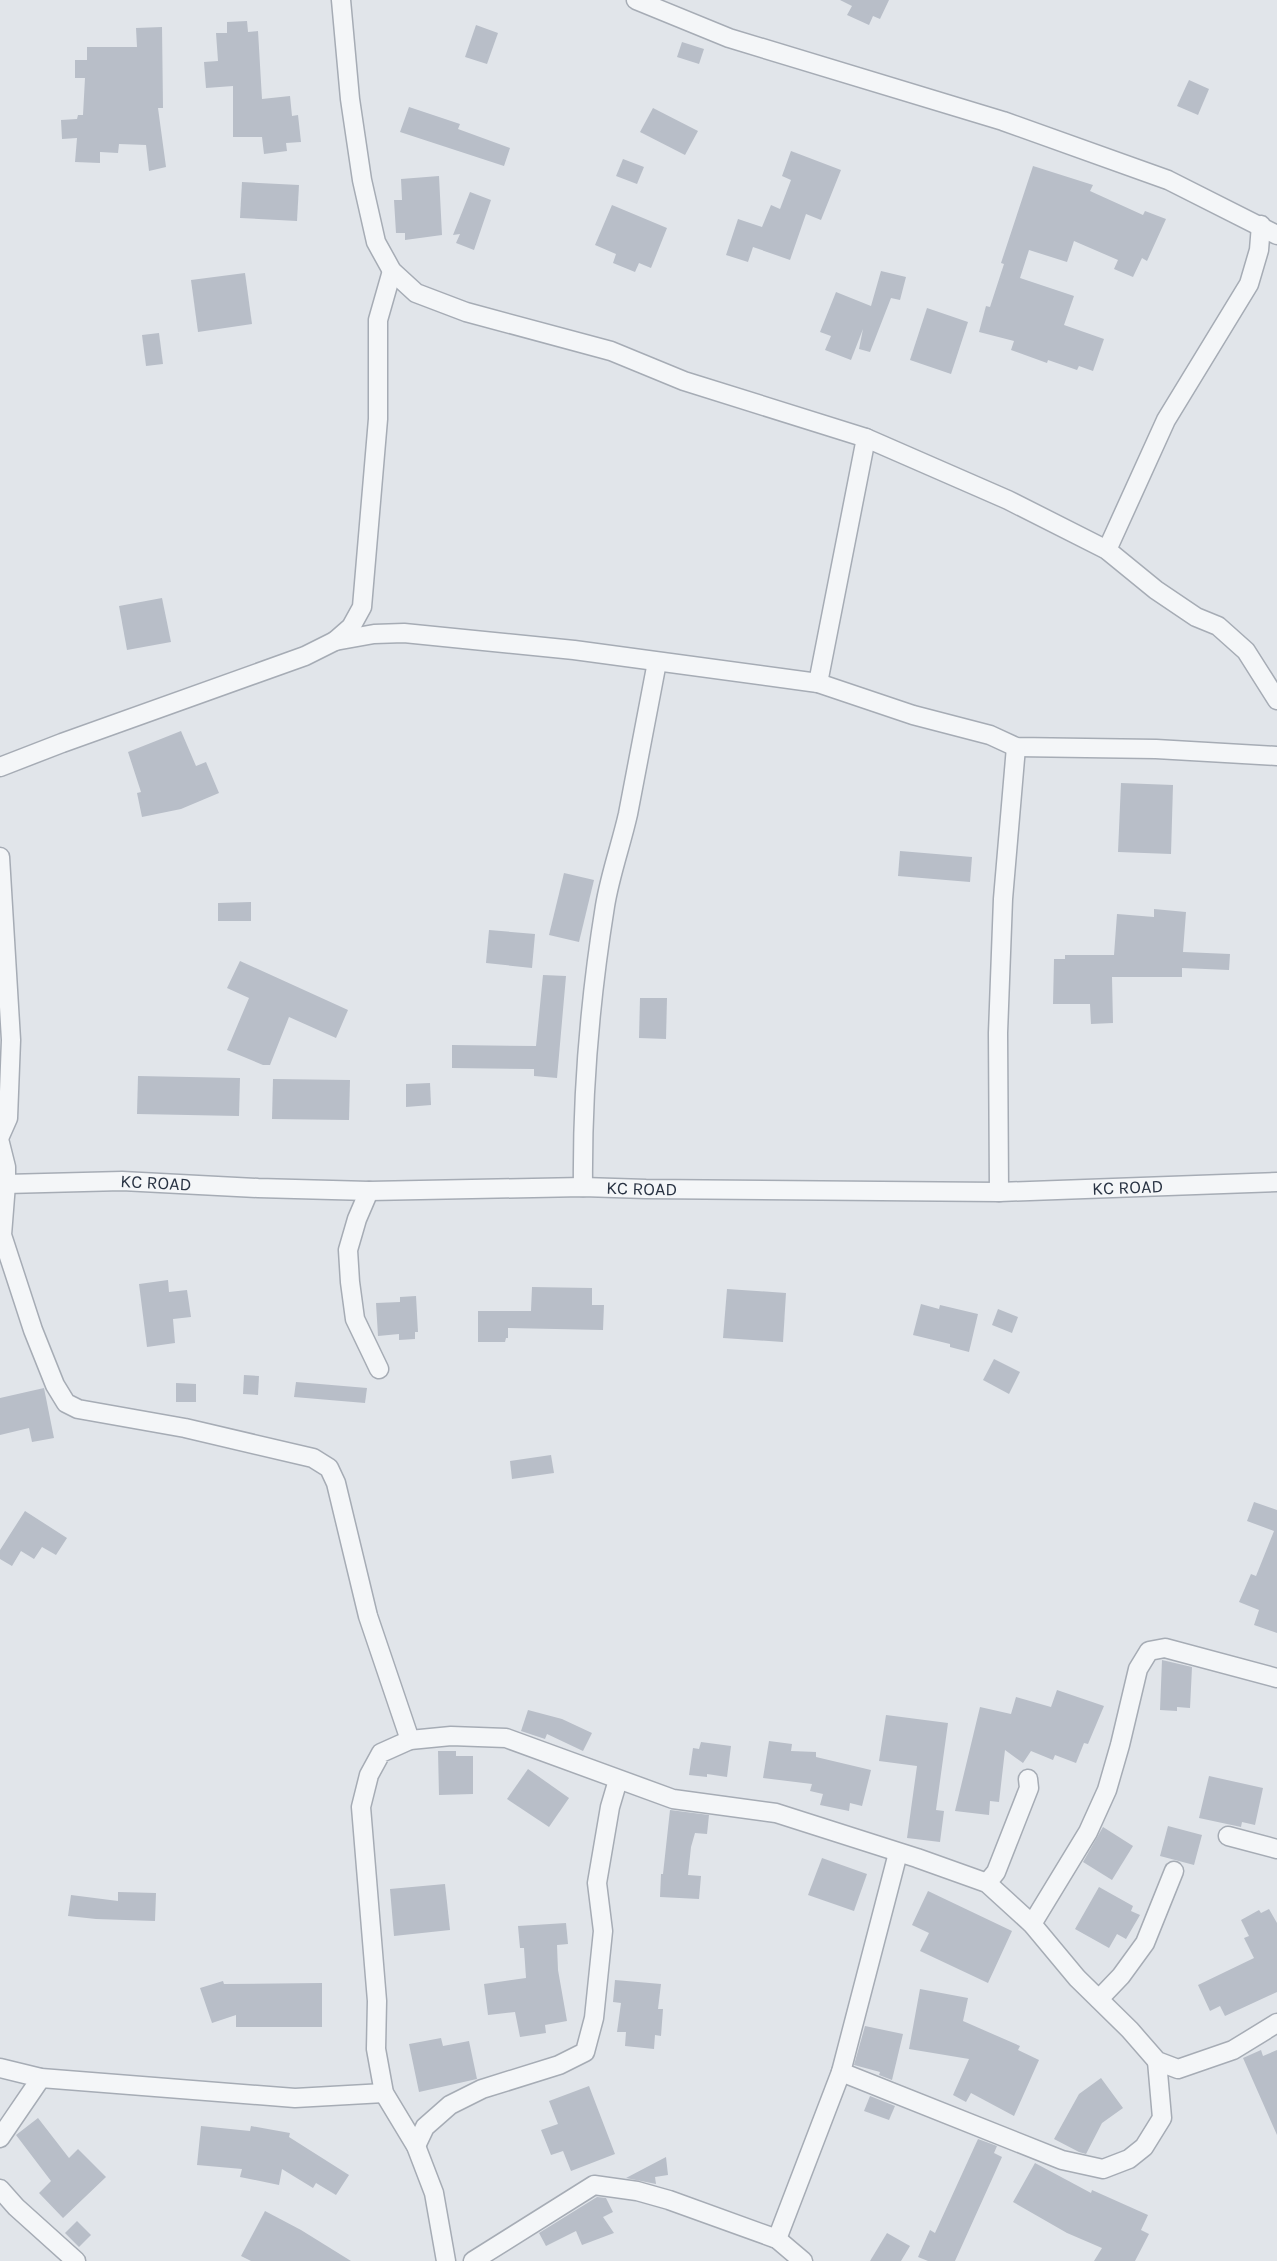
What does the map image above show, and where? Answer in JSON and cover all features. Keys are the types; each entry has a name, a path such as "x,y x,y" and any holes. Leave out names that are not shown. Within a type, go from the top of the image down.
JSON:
{"street":[{"path":"341,0 350,99 362,180 376,242 392,271 416,293 466,312 611,351 684,381 867,438 1008,500 1107,550 1196,617 1218,626 1246,651 1277,700"},
{"path":"636,0 729,38 1025,129 1168,180 1277,235"},
{"path":"1107,550 1166,420 1248,284 1259,250 1261,225"},
{"path":"0,767 306,656 335,641 351,627 362,608 378,419 378,320 392,271"},
{"path":"818,683 867,438"},
{"path":"335,641 374,634 404,633 574,650 818,683 913,715 990,735 1016,747 1156,749 1277,756"},
{"path":"583,1187 582,1130 585,1084 594,986 604,915 627,815 657,662"},
{"path":"999,1192 998,1033 1003,899 1016,747"},
{"path":"0,857 11,1040 8,1118 0,1136"},
{"path":"0,1143 6,1167 1,1235 33,1330 55,1385 66,1403 78,1409 184,1428 314,1458 329,1468 336,1483 368,1616 410,1740"},
{"name":"KC ROAD","path":"6,1184 122,1181 369,1191 583,1187 646,1190 999,1192 1277,1182"},
{"path":"369,1191 357,1219 348,1250 355,1319 379,1369"},
{"path":"1032,1924 1088,1832 1107,1790 1138,1669 1149,1652 1165,1648 1277,1678"},
{"path":"446,2261 434,2193 416,2146 384,2093 376,2049 377,2001 361,1807 369,1775 381,1753 410,1740 451,1736 506,1738 673,1799 776,1813 987,1883 1032,1924 1077,1978 1130,2030 1157,2061 1178,2069 1233,2050 1277,2023"},
{"path":"987,1883 996,1872 1029,1788 1028,1779"},
{"path":"416,2146 425,2127 450,2105 482,2089 559,2065 585,2052 594,2018 603,1931 597,1883 610,1807 618,1780"},
{"path":"1228,1836 1277,1849"},
{"path":"777,2239 841,2072 898,1853"},
{"path":"1099,1999 1121,1976 1145,1943 1174,1871"},
{"path":"841,2072 1062,2160 1103,2169 1129,2159 1144,2147 1162,2118 1157,2061"},
{"path":"0,2068 40,2078 296,2098 384,2093"},
{"path":"0,2138 40,2078"},
{"path":"473,2261 594,2185 637,2191 669,2200 777,2239 803,2261"},
{"path":"0,2189 24,2215 76,2261"}],"building":[{"path":"840,0 889,0 880,19 873,16 869,25 847,15 852,6"},
{"path":"247,21 248,32 258,31 262,99 290,96 292,116 298,115 301,142 286,143 287,151 264,154 262,137 233,137 233,86 206,88 204,62 218,61 216,33 227,33 227,22"},
{"path":"476,25 498,33 487,64 465,57"},
{"path":"162,27 163,108 158,108 166,167 149,171 146,145 119,144 118,153 100,152 100,163 75,162 77,138 62,139 61,120 77,119 78,115 83,115 85,78 75,78 75,60 87,60 87,47 137,47 136,28"},
{"path":"682,42 704,49 699,64 677,57"},
{"path":"1189,80 1209,89 1198,115 1177,106"},
{"path":"409,107 460,124 458,129 510,148 504,166 400,132"},
{"path":"653,108 698,131 685,155 640,132"},
{"path":"791,151 841,170 821,220 806,214 790,260 753,247 748,262 726,255 738,219 762,227 771,205 780,209 791,180 782,176"},
{"path":"623,159 644,167 637,184 616,176"},
{"path":"1033,166 1093,185 1090,191 1143,215 1145,211 1166,219 1147,261 1142,258 1133,277 1114,269 1118,260 1074,241 1067,262 1029,250 1020,278 1074,296 1064,325 1104,339 1093,371 1079,366 1077,370 1048,360 1047,363 1011,350 1014,341 979,332 986,306 990,307 1004,264 1001,263"},
{"path":"439,176 442,235 405,240 405,233 396,233 394,200 402,200 401,179"},
{"path":"242,182 299,185 297,221 240,218"},
{"path":"470,192 491,200 474,250 456,243 460,234 453,235"},
{"path":"612,205 667,228 651,268 639,263 635,272 613,263 616,254 595,245"},
{"path":"881,271 906,277 900,300 891,298 870,352 859,349 863,329 851,360 825,350 831,336 820,332 836,292 871,306"},
{"path":"245,273 252,324 198,332 191,280"},
{"path":"927,308 968,322 951,374 910,360"},
{"path":"159,333 163,364 146,366 142,335"},
{"path":"162,598 171,642 127,650 119,606"},
{"path":"181,731 196,766 206,762 219,793 181,809 142,817 137,793 141,792 128,752"},
{"path":"1121,783 1173,785 1171,854 1118,852"},
{"path":"900,851 972,857 970,882 898,876"},
{"path":"564,873 594,880 579,942 549,935"},
{"path":"251,902 251,921 218,921 218,903"},
{"path":"1154,909 1186,912 1183,952 1230,954 1229,970 1182,968 1182,977 1112,977 1113,1023 1091,1024 1090,1004 1053,1004 1054,959 1065,959 1065,955 1114,955 1117,914 1154,917"},
{"path":"489,930 535,934 532,968 486,963"},
{"path":"240,961 348,1010 336,1038 289,1017 270,1065 263,1065 227,1050 249,998 227,988"},
{"path":"543,975 566,976 557,1078 534,1076 534,1069 452,1068 452,1045 536,1046"},
{"path":"640,998 667,998 666,1039 639,1038"},
{"path":"138,1076 240,1078 239,1116 137,1114"},
{"path":"273,1079 350,1080 349,1120 272,1119"},
{"path":"430,1083 431,1105 406,1107 406,1084"},
{"path":"168,1280 169,1292 187,1290 191,1317 173,1319 175,1343 147,1347 139,1284"},
{"path":"532,1287 592,1288 592,1305 604,1305 603,1330 508,1328 508,1338 505,1342 478,1342 478,1311 531,1311"},
{"path":"727,1289 786,1293 783,1342 723,1338"},
{"path":"416,1296 418,1332 415,1332 415,1339 399,1340 399,1334 378,1336 376,1303 400,1302 400,1297"},
{"path":"921,1304 939,1309 940,1305 978,1314 969,1352 950,1347 950,1344 913,1335"},
{"path":"998,1309 1018,1317 1012,1333 992,1325"},
{"path":"994,1359 1020,1372 1009,1394 983,1380"},
{"path":"244,1375 259,1376 258,1395 243,1394"},
{"path":"296,1382 367,1388 365,1403 294,1397"},
{"path":"176,1383 196,1384 196,1402 176,1402"},
{"path":"44,1388 54,1438 32,1442 29,1428 0,1435 0,1398"},
{"path":"551,1455 554,1473 512,1479 510,1461"},
{"path":"1254,1502 1277,1510 1277,1633 1254,1625 1259,1610 1239,1602 1251,1574 1256,1576 1274,1531 1247,1521"},
{"path":"25,1511 67,1538 56,1555 42,1547 34,1559 21,1551 12,1566 0,1559 0,1550"},
{"path":"1162,1660 1192,1667 1190,1708 1177,1707 1177,1711 1160,1710"},
{"path":"1057,1690 1104,1706 1088,1744 1084,1743 1076,1763 1055,1755 1053,1760 1031,1751 1023,1763 1005,1750 999,1802 990,1801 989,1815 955,1811 980,1707 1011,1714 1016,1697 1051,1707"},
{"path":"528,1710 562,1719 592,1733 583,1751 547,1734 545,1739 521,1731"},
{"path":"886,1715 948,1723 936,1810 944,1811 940,1842 907,1838 917,1766 879,1761"},
{"path":"769,1741 792,1744 791,1751 816,1752 816,1757 871,1770 862,1806 850,1803 849,1811 820,1805 823,1794 810,1791 812,1784 763,1778"},
{"path":"701,1742 731,1746 727,1777 707,1774 707,1777 689,1775 693,1748 699,1749"},
{"path":"438,1751 456,1751 456,1756 473,1756 473,1794 439,1795"},
{"path":"528,1769 569,1798 549,1827 507,1799"},
{"path":"1209,1776 1263,1788 1255,1825 1242,1822 1241,1827 1199,1818"},
{"path":"670,1810 709,1815 707,1834 695,1833 691,1847 688,1875 701,1876 699,1899 660,1897"},
{"path":"1168,1826 1202,1835 1194,1865 1160,1856"},
{"path":"1103,1827 1133,1846 1112,1880 1083,1862"},
{"path":"822,1858 867,1874 854,1911 808,1895"},
{"path":"445,1884 450,1930 394,1936 390,1889"},
{"path":"1099,1887 1133,1906 1131,1911 1140,1915 1126,1939 1117,1934 1109,1948 1075,1929"},
{"path":"928,1891 1012,1931 988,1983 920,1951 929,1933 912,1925"},
{"path":"118,1892 156,1893 155,1921 68,1916 71,1895 118,1901"},
{"path":"1269,1909 1277,1923 1277,1992 1225,2016 1220,2006 1210,2011 1198,1985 1254,1958 1244,1938 1249,1936 1241,1920 1259,1910 1261,1913"},
{"path":"566,1923 568,1944 557,1945 558,1970 567,2021 545,2025 546,2033 520,2037 515,2012 488,2015 484,1984 526,1978 524,1948 520,1948 518,1926"},
{"path":"615,1980 661,1984 658,2009 663,2009 661,2036 655,2035 654,2049 625,2046 626,2032 617,2032 621,2003 613,2002"},
{"path":"223,1981 224,1984 322,1983 322,2027 236,2027 236,2015 212,2023 200,1988"},
{"path":"920,1989 968,1998 963,2021 1020,2046 1018,2050 1039,2060 1014,2116 971,2093 966,2102 953,2095 969,2059 909,2049"},
{"path":"865,2026 903,2034 892,2080 879,2075 880,2072 854,2065"},
{"path":"441,2038 443,2046 469,2041 477,2079 419,2092 409,2044"},
{"path":"1261,2050 1263,2056 1277,2050 1277,2135 1243,2058"},
{"path":"1101,2078 1123,2108 1102,2123 1086,2154 1054,2139 1079,2094"},
{"path":"589,2086 615,2154 571,2171 563,2151 551,2155 541,2130 558,2124 549,2101"},
{"path":"870,2096 895,2106 889,2120 864,2111"},
{"path":"38,2118 69,2158 78,2149 106,2177 63,2218 39,2193 51,2181 16,2135"},
{"path":"201,2126 250,2131 251,2126 290,2133 289,2137 349,2175 336,2195 316,2183 313,2188 282,2169 279,2185 240,2177 242,2169 197,2165"},
{"path":"978,2139 997,2146 994,2153 1002,2157 955,2261 928,2261 918,2257 930,2230 935,2233"},
{"path":"666,2157 668,2175 655,2177 656,2184 626,2178"},
{"path":"1035,2163 1091,2193 1092,2190 1148,2215 1141,2230 1149,2234 1135,2261 1094,2261 1102,2248 1067,2233 1013,2202"},
{"path":"597,2197 606,2198 613,2212 603,2217 614,2233 582,2245 576,2231 546,2246 539,2233"},
{"path":"265,2211 351,2261 251,2261 241,2256"},
{"path":"77,2221 91,2235 79,2247 65,2233"},
{"path":"887,2233 910,2246 901,2261 870,2261"}]}
